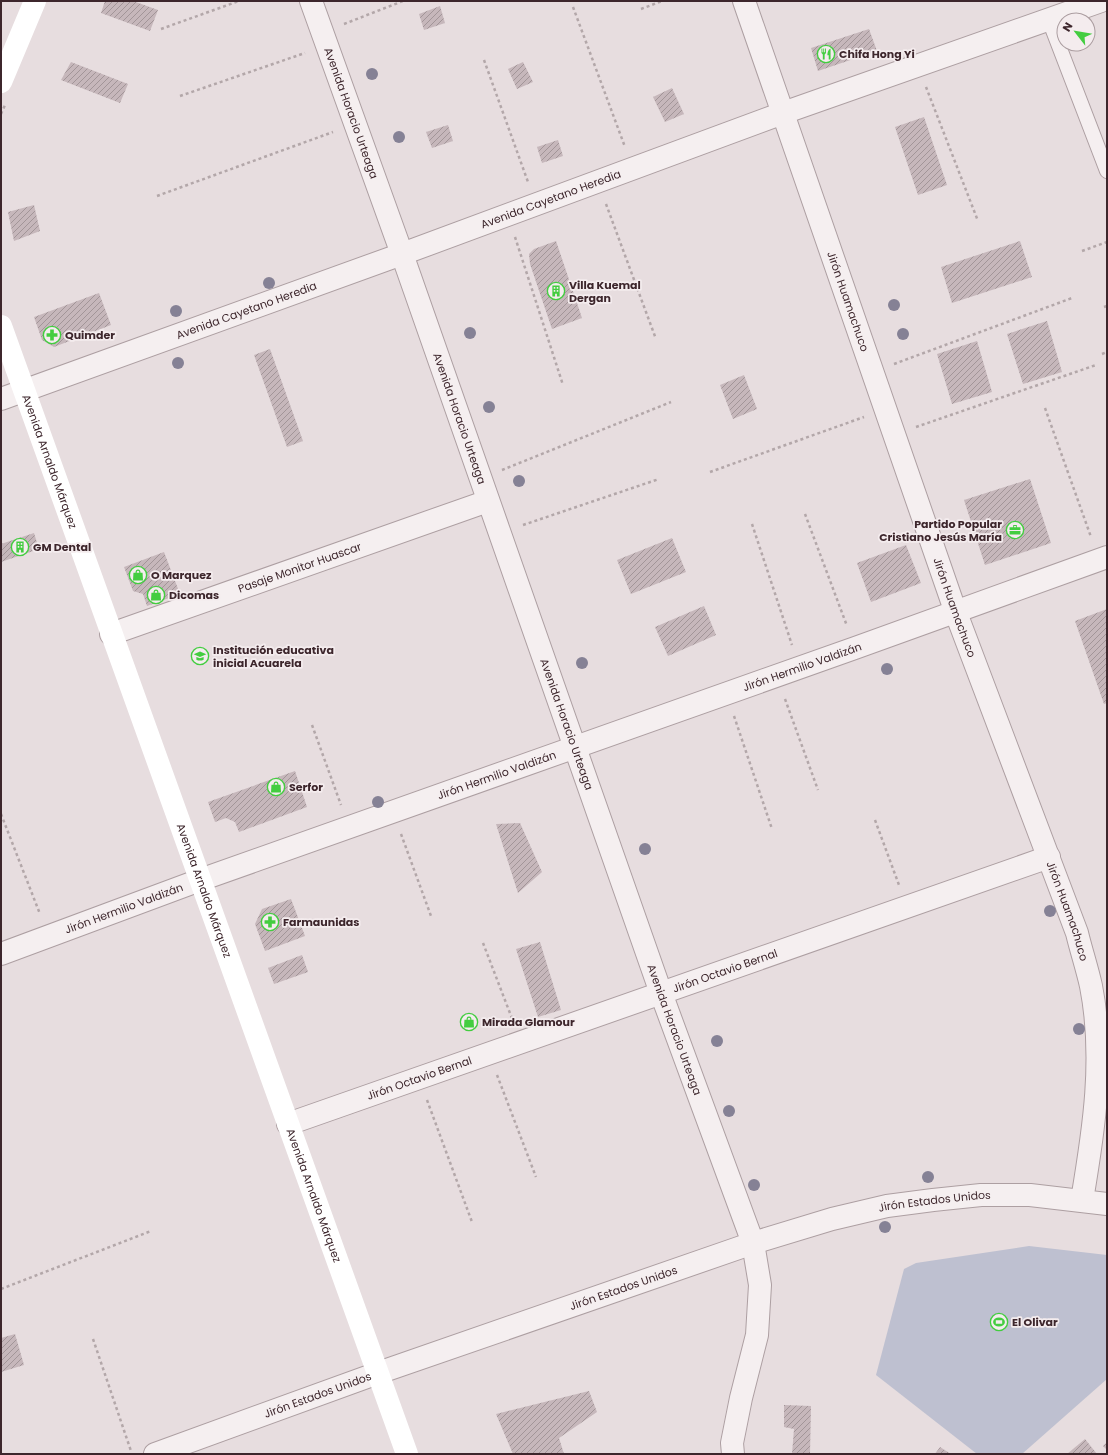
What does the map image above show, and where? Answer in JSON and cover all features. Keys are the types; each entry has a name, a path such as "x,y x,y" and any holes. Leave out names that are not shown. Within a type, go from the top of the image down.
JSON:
{"street":[{"path":"1,82 35,1"},
{"name":"Avenida Horacio Urteaga","path":"312,1 661,993 753,1243 760,1285 757,1335 741,1398 732,1443 733,1454"},
{"name":"Jirón Huamachuco","path":"744,1 956,612 1077,933 1091,986 1097,1038 1097,1091 1092,1142 1082,1200"},
{"name":"Avenida Cayetano Heredia","path":"1,399 402,254 783,113 1101,1"},
{"name":"Avenida Arnaldo Márquez","path":"1,326 407,1454"},
{"name":"Pasaje Monitor Huascar","path":"111,634 488,501"},
{"name":"Jirón Hermilio Valdizán","path":"1,954 392,811 800,668 1103,559"},
{"name":"Jirón Octavio Bernal","path":"288,1124 1049,857"},
{"name":"Jirón Estados Unidos","path":"156,1454 378,1373 753,1243 832,1219 887,1206 981,1195 1030,1195 1107,1204"}],"lane":[{"path":"1049,20 1107,171"}],"path":[{"path":"160,29 240,1"},
{"path":"180,96 325,39 403,1"},
{"path":"641,9 662,1"},
{"path":"573,7 632,169"},
{"path":"484,60 536,204"},
{"path":"918,66 978,221"},
{"path":"157,196 355,124"},
{"path":"598,182 656,339"},
{"path":"508,214 563,385"},
{"path":"1082,251 1107,242"},
{"path":"873,372 1072,298"},
{"path":"1102,354 1107,352"},
{"path":"894,435 1096,365"},
{"path":"481,479 671,402"},
{"path":"1044,408 1103,559"},
{"path":"710,472 886,410"},
{"path":"500,533 659,479"},
{"path":"805,514 855,648"},
{"path":"752,524 800,668"},
{"path":"777,676 818,790"},
{"path":"726,693 772,829"},
{"path":"312,725 349,827"},
{"path":"392,811 431,916"},
{"path":"1,814 48,936"},
{"path":"875,820 907,907"},
{"path":"483,943 521,1043"},
{"path":"489,1054 536,1177"},
{"path":"419,1078 472,1222"},
{"path":"1,1289 151,1231"},
{"path":"93,1339 132,1454"}],"shaded area":[{"name":"El Olivar","path":"1029,1246 1107,1255 1107,1379 1022,1454 977,1454 876,1375 904,1269 916,1263"}],"building":[{"path":"105,1 133,1 158,10 150,31 101,13"},
{"path":"440,6 445,23 424,30 419,14"},
{"path":"869,29 877,51 818,71 811,48"},
{"path":"71,62 128,84 120,103 61,80"},
{"path":"523,62 533,82 517,89 508,69"},
{"path":"672,88 684,114 665,122 653,97"},
{"path":"924,117 947,185 918,195 895,127"},
{"path":"448,125 453,141 432,148 426,132"},
{"path":"558,140 563,156 542,163 537,147"},
{"path":"34,205 40,231 14,241 8,212"},
{"name":"Villa Kuemal Dergan","path":"556,241 582,318 552,329 530,264 529,254 534,249"},
{"path":"1020,241 1032,277 952,303 941,267"},
{"path":"99,293 111,325 54,347 42,340 34,317"},
{"path":"1047,321 1062,372 1023,384 1007,334"},
{"path":"977,341 992,392 952,404 937,354"},
{"path":"270,349 303,441 287,447 254,355"},
{"path":"744,375 757,409 733,419 720,385"},
{"path":"1030,479 1051,543 985,565 964,500"},
{"name":"GM Dental","path":"34,533 39,549 1,562 1,544"},
{"path":"672,538 686,572 631,594 617,560"},
{"path":"906,545 921,583 871,602 857,563"},
{"path":"164,552 180,594 147,606 143,594 133,591 124,567"},
{"path":"704,606 716,635 668,656 655,627"},
{"path":"1107,609 1107,703 1104,704 1075,621"},
{"name":"Serfor","path":"295,771 307,807 239,832 235,822 226,818 215,822 208,802"},
{"path":"520,823 542,872 518,893 496,824"},
{"path":"291,899 305,936 265,951 255,924 262,909"},
{"path":"540,942 561,1010 538,1017 516,949"},
{"path":"302,955 308,972 274,984 268,968"},
{"path":"15,1334 24,1365 1,1372 1,1338"},
{"path":"589,1391 597,1412 559,1438 564,1454 513,1454 496,1414"},
{"path":"784,1405 811,1406 810,1454 792,1454 794,1429 784,1427"},
{"path":"1085,1439 1097,1454 1067,1454"},
{"path":"1107,1442 1107,1450 1103,1446"},
{"path":"940,1447 951,1454 935,1454"}],"place":[{"name":"Chifa Hong Yi","path":"826,54"},
{"name":"Villa Kuemal Dergan","path":"556,291"},
{"name":"Quimder","path":"52,335"},
{"name":"Partido Popular Cristiano Jesús María","path":"1015,530"},
{"name":"GM Dental","path":"20,547"},
{"name":"O Marquez","path":"138,575"},
{"name":"Dicomas","path":"156,595"},
{"name":"Institución educativa inicial Acuarela","path":"200,656"},
{"name":"Serfor","path":"276,787"},
{"name":"Farmaunidas","path":"270,922"},
{"name":"Mirada Glamour","path":"469,1022"},
{"name":"El Olivar","path":"999,1322"}]}
